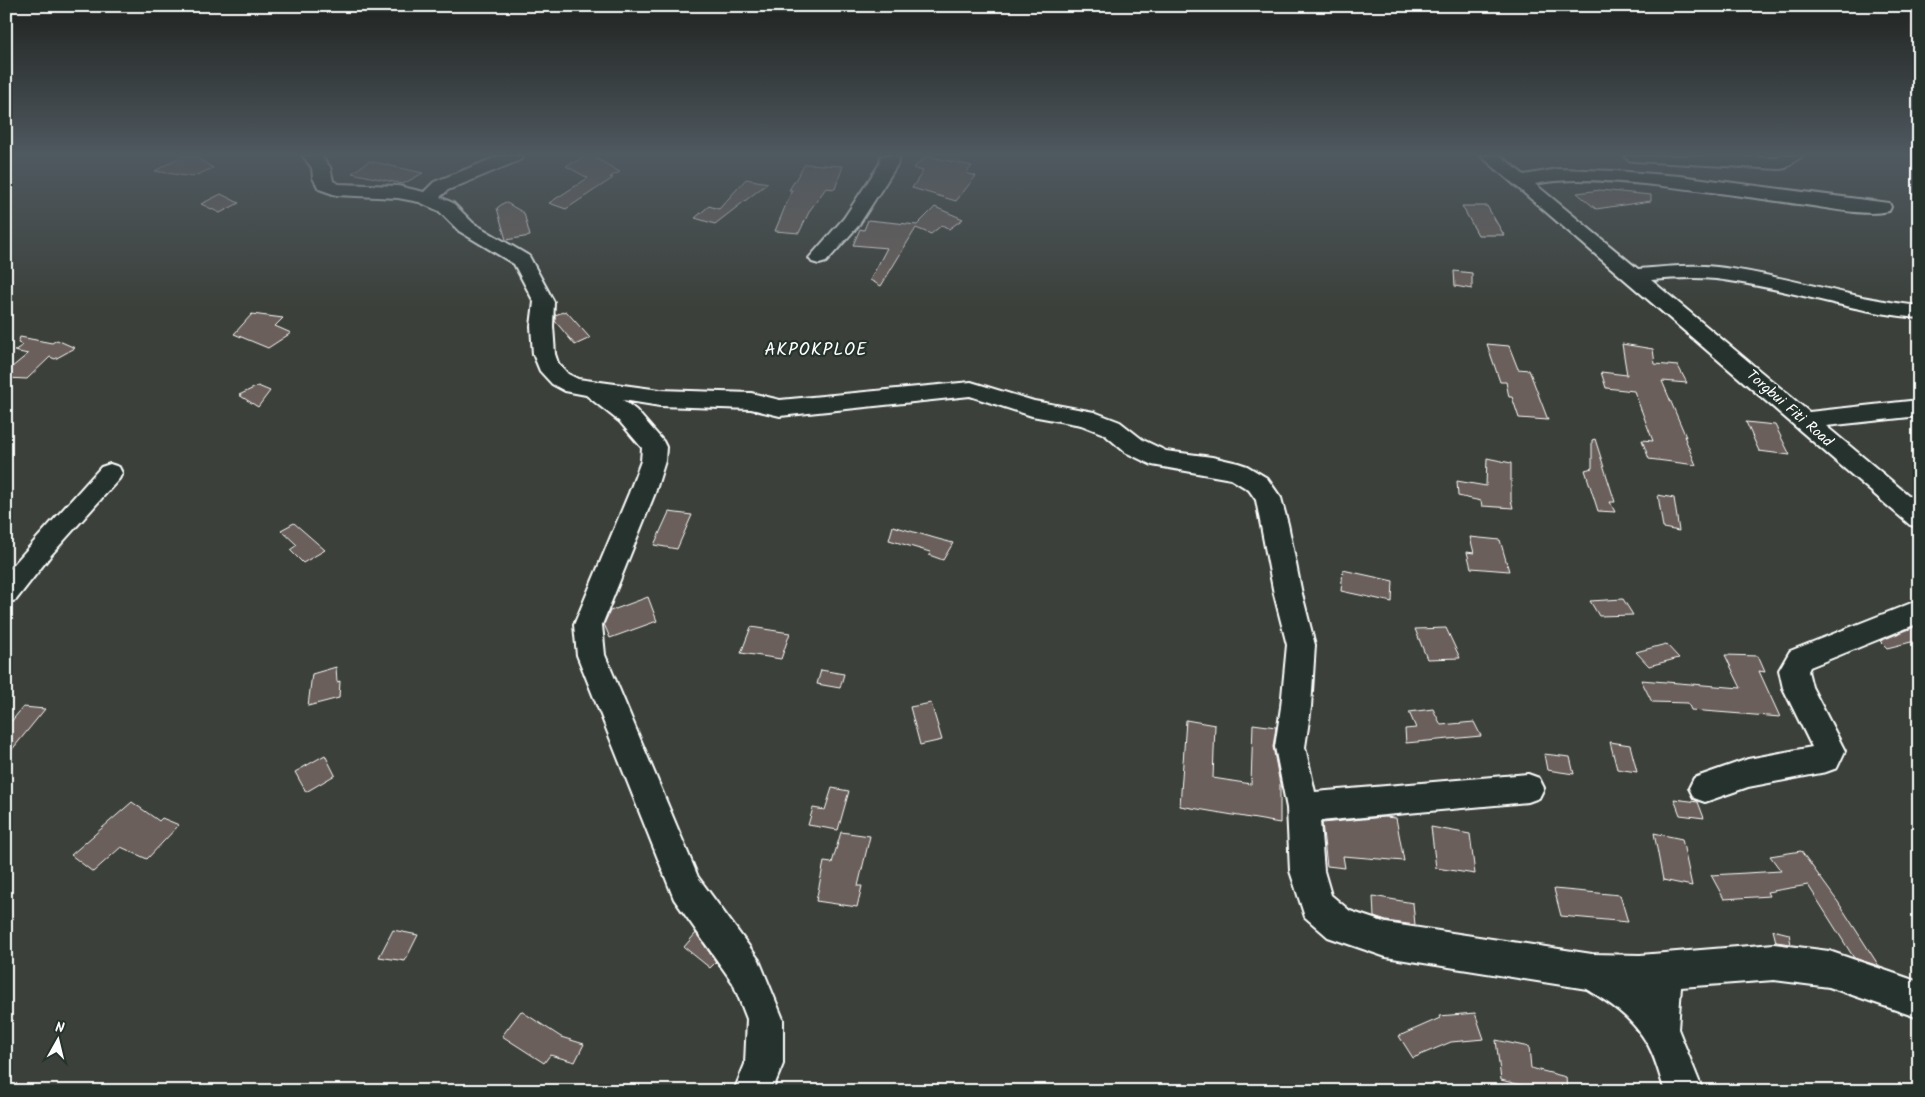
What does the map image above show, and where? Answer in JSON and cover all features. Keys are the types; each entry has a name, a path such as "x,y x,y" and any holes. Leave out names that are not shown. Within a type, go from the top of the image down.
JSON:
{"street":[{"path":"446,207 466,227 522,260 544,302 542,326 544,354 548,366 560,379 573,386 660,398 751,401 780,408 837,401 902,398 956,389 971,389 1032,408 1086,418 1112,428 1134,446 1161,459 1212,466 1238,472 1258,484 1268,498 1275,524 1288,594 1301,645 1296,707 1290,747 1303,808 1306,871 1317,905 1340,925 1386,940 1592,972 1640,973 1774,962 1829,969 1919,1000"},
{"path":"819,258 860,207"},
{"name":"Torgbui Fiti Road","path":"1552,207 1662,298 1919,518"},
{"path":"1634,275 1685,272 1715,273 1745,277 1844,300 1919,312"},
{"path":"594,390 628,416 654,447 652,461 642,493 588,625 591,654 686,888 747,972 765,1019 764,1064 753,1091"},
{"path":"1804,420 1919,408"},
{"path":"6,592 48,541 110,473"},
{"path":"1705,788 1748,774 1826,758 1830,751 1798,688 1793,670 1800,659 1919,611"},
{"path":"1303,808 1528,788"},
{"path":"1660,1029 1665,971"},
{"path":"1592,972 1627,993 1642,1007 1660,1029 1684,1091"}],"building":[{"path":"208,207 231,207 220,213"},
{"path":"514,207 524,213 530,236 506,240 497,208"},
{"path":"708,207 719,209 721,207 737,207 715,224 695,218"},
{"path":"785,207 812,207 799,233 775,231"},
{"path":"935,207 963,219 949,229 942,225 931,234 916,228 881,286 870,280 887,248 853,245 860,229 864,230 868,220 917,225"},
{"path":"1463,207 1488,207 1504,235 1478,235"},
{"path":"1454,271 1472,273 1472,289 1455,286"},
{"path":"566,311 590,338 575,345 555,321 555,315"},
{"path":"252,314 283,318 275,326 291,333 268,348 234,334"},
{"path":"20,337 52,343 57,340 75,348 55,359 50,357 27,379 6,378 6,372 28,354 14,351 23,345 18,343"},
{"path":"1487,344 1509,346 1518,369 1529,370 1548,420 1519,418 1512,397 1509,397 1506,382 1500,382"},
{"path":"1622,344 1653,349 1655,364 1678,366 1687,383 1662,381 1696,465 1649,459 1642,440 1653,441 1634,391 1606,388 1601,372 1627,375"},
{"path":"258,386 270,391 258,407 239,395"},
{"path":"1746,422 1775,425 1790,455 1759,451"},
{"path":"1595,439 1615,502 1610,502 1615,512 1598,511 1585,470 1592,468 1592,440"},
{"path":"1487,458 1511,463 1511,500 1513,508 1482,506 1481,501 1458,496 1457,481 1486,486"},
{"path":"1658,495 1674,498 1679,531 1663,528"},
{"path":"669,512 692,515 677,549 654,545"},
{"path":"294,523 325,550 303,563 290,550 297,545 281,530"},
{"path":"893,526 953,543 943,560 929,555 930,552 889,540"},
{"path":"1470,537 1500,540 1509,571 1471,568 1467,552 1474,553"},
{"path":"1343,570 1393,581 1392,602 1341,591"},
{"path":"648,597 657,621 610,638 604,624 610,611"},
{"path":"1623,599 1633,615 1599,616 1590,601"},
{"path":"1917,626 1919,640 1887,648 1880,641"},
{"path":"751,627 790,633 781,659 741,653"},
{"path":"1446,628 1460,658 1427,659 1415,629"},
{"path":"1666,644 1679,658 1649,666 1636,652"},
{"path":"1725,655 1758,656 1765,672 1759,671 1780,717 1691,710 1688,703 1652,702 1641,680 1741,688"},
{"path":"336,667 337,682 340,681 339,698 308,706 312,674"},
{"path":"821,670 844,674 840,688 817,684"},
{"path":"931,703 942,740 920,745 910,707"},
{"path":"23,707 45,709 6,757 6,728"},
{"path":"1433,709 1441,725 1474,722 1481,736 1406,743 1405,729 1416,728 1409,712"},
{"path":"1186,720 1215,725 1213,778 1251,784 1253,724 1276,727 1273,747 1280,784 1280,823 1180,806"},
{"path":"1610,742 1630,745 1637,772 1617,769"},
{"path":"1544,754 1570,757 1574,774 1547,770"},
{"path":"325,755 335,775 306,792 295,772"},
{"path":"832,788 849,791 838,830 808,825 813,808 825,810"},
{"path":"1674,799 1698,802 1704,818 1680,815"},
{"path":"132,802 159,821 162,818 179,825 147,859 121,847 93,872 71,855"},
{"path":"1384,817 1396,818 1404,861 1343,856 1345,868 1327,866 1322,823"},
{"path":"1431,827 1470,834 1475,874 1436,868"},
{"path":"841,832 870,836 858,886 862,886 857,907 816,901 824,862 832,863"},
{"path":"1654,833 1682,839 1692,886 1663,880"},
{"path":"1801,851 1838,902 1879,966 1854,958 1808,885 1767,892 1769,896 1724,899 1711,875 1781,871 1770,856"},
{"path":"1554,889 1620,895 1628,922 1561,916"},
{"path":"1373,896 1413,903 1415,925 1386,921 1374,917"},
{"path":"393,930 418,935 405,961 379,957"},
{"path":"1773,930 1789,934 1791,944 1776,942"},
{"path":"696,933 716,962 710,968 684,947"},
{"path":"521,1011 561,1037 584,1044 575,1062 550,1055 544,1063 502,1036"},
{"path":"1475,1013 1484,1039 1451,1042 1413,1058 1399,1036 1440,1018 1439,1016"},
{"path":"1496,1040 1529,1047 1531,1068 1566,1077 1567,1091 1544,1091 1501,1080"}],"district":[{"name":"AKPOKPLOE","path":"816,349"}]}
